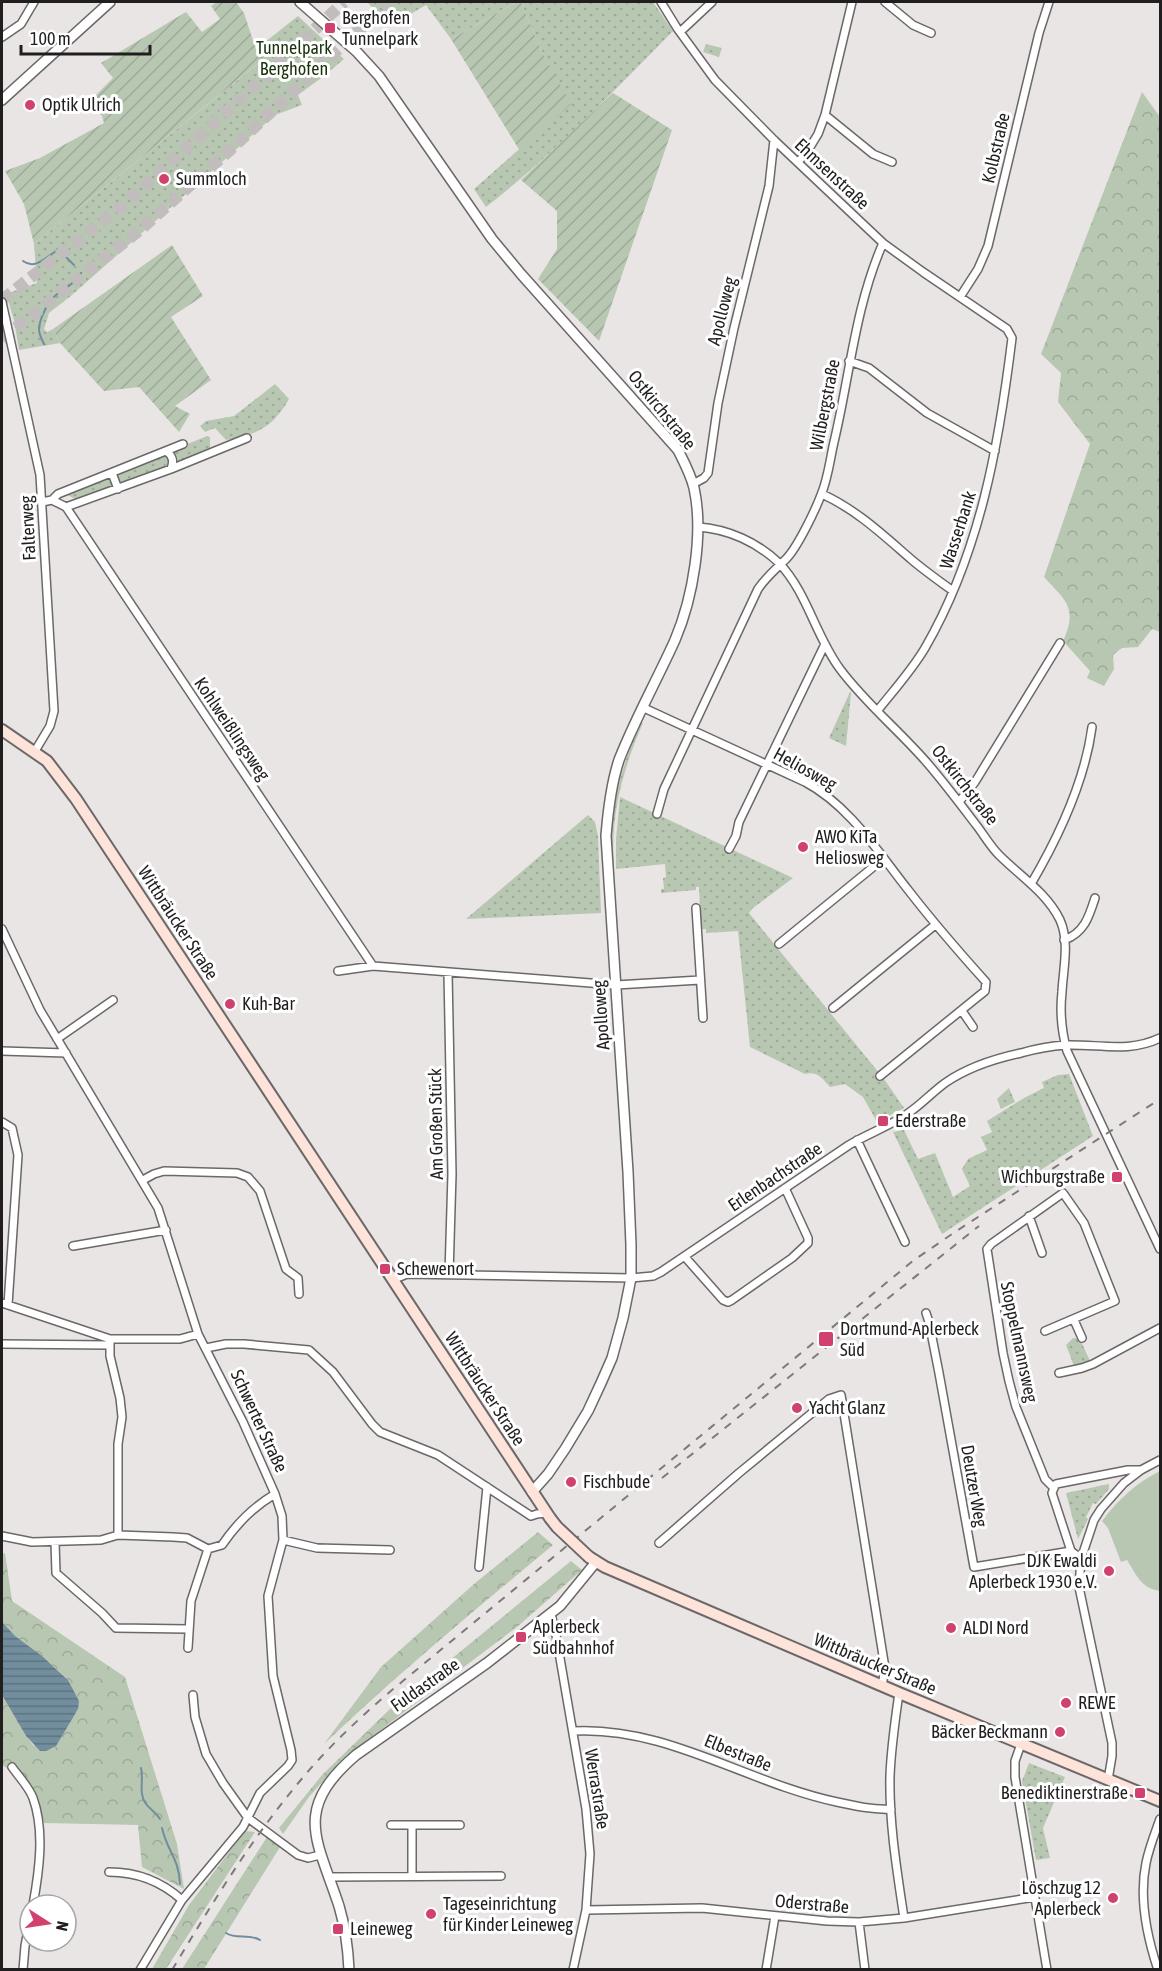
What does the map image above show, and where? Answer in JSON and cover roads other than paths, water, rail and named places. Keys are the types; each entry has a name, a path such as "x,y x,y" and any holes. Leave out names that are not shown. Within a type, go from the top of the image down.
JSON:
{"main road":[{"name":"Wittbräucker Straße","path":"2,730 35,751 57,772 76,799 557,1527 593,1559 882,1686 1161,1801"}],"street":[{"path":"2,37 21,24 34,2"},
{"path":"2,100 110,2"},
{"name":"Ostkirchstraße","path":"300,2 356,51 379,76 492,239 678,450 693,484 698,527 721,530 744,538 780,564 806,605 839,668 920,754 997,853 1044,896 1055,910 1062,924 1064,940 1065,965 1061,995 1066,1045 1161,1250"},
{"name":"Ehmsenstraße","path":"661,2 716,80 774,140 883,243 1007,329 1012,338"},
{"path":"680,32 712,2"},
{"path":"798,162 818,134 825,115 852,2"},
{"path":"885,2 913,25 931,33"},
{"name":"Kolbstraße","path":"960,297 978,269 988,246 1039,33 1049,2"},
{"path":"825,115 873,154 892,162"},
{"name":"Apolloweg","path":"693,484 708,473 725,370 769,186 774,140"},
{"name":"Wilbergstraße","path":"657,814 664,789 758,589 795,546 822,494 864,295 883,243"},
{"name":"Falterweg","path":"2,302 40,475 42,502 54,711 50,726 35,751"},
{"name":"Wasserbank","path":"878,710 925,647 953,591 977,526 995,451 1012,338"},
{"path":"849,362 869,368 927,413 995,451"},
{"path":"52,500 66,507 171,469 247,438"},
{"path":"42,502 52,500 58,494 183,444"},
{"path":"166,451 171,454 174,462 171,469"},
{"path":"112,473 118,489"},
{"path":"822,494 860,515 953,591"},
{"name":"Kohlweißlingsweg","path":"66,507 373,966"},
{"name":"Apolloweg","path":"532,1492 548,1474 570,1440 588,1411 601,1383 612,1358 631,1278 630,1224 606,836 609,804 619,761 676,637 686,606 695,562 698,527"},
{"path":"959,802 975,782 1060,643"},
{"path":"729,849 739,822 825,644"},
{"name":"Heliosweg","path":"644,708 817,789 843,809 935,925 986,982 985,991 880,1076"},
{"path":"1031,884 1067,811 1089,749 1092,727"},
{"path":"779,944 883,859"},
{"path":"1064,940 1076,935 1082,929 1095,898"},
{"path":"696,908 703,1018"},
{"path":"832,1008 935,925"},
{"name":"Schwerter Straße","path":"2,929 40,1010 158,1208 198,1334 243,1422 275,1494 282,1516 283,1540 268,1596 273,1676 292,1760 260,1793 248,1818"},
{"path":"338,971 373,966 616,985 700,980"},
{"name":"Am Großen Stück","path":"448,973 452,1174 449,1274"},
{"path":"57,1039 113,1000"},
{"path":"962,1011 973,1027"},
{"name":"Erlenbachstraße","path":"392,1280 407,1274 631,1278 653,1276 685,1257 857,1140 901,1118 944,1084 974,1067 1017,1053 1066,1045 1130,1047 1140,1046 1161,1038"},
{"path":"2,1051 66,1053"},
{"path":"2,1122 12,1128 18,1155 5,1304 110,1342"},
{"path":"857,1140 905,1242"},
{"path":"143,1180 164,1171 237,1173 248,1177 260,1191 286,1269 298,1278 299,1294"},
{"path":"685,1257 723,1300 728,1302 732,1300 792,1258 808,1243 808,1238 785,1188"},
{"path":"1042,1253 1029,1216 1063,1193 1084,1223 1115,1302 1046,1331"},
{"name":"Stoppelmannsweg","path":"1029,1216 987,1249 1003,1353 1014,1398 1046,1479 1054,1488 1052,1493 1071,1551"},
{"path":"73,1246 166,1230"},
{"name":"Deutzer Weg","path":"926,1313 974,1567 1071,1551"},
{"path":"1074,1320 1082,1338"},
{"path":"1059,1373 1093,1364 1161,1328"},
{"path":"2,1344 180,1339 198,1334"},
{"path":"110,1342 110,1356 122,1417 118,1444 118,1535"},
{"path":"206,1348 226,1344 243,1344 309,1350 333,1372 380,1432 438,1455 531,1516 537,1514 548,1516"},
{"path":"659,1543 829,1399 841,1395 885,1668 882,1686"},
{"path":"1108,1780 1112,1743 1079,1587 1081,1559 1094,1520 1101,1509 1124,1483 1141,1470 1161,1460"},
{"path":"1054,1488 1056,1484 1128,1470 1141,1470"},
{"path":"480,1567 486,1488"},
{"path":"2,1536 32,1542 101,1540 118,1535 187,1538 207,1549 222,1545 234,1527 257,1504 275,1494"},
{"path":"283,1540 317,1548 390,1550"},
{"path":"55,1542 56,1573 116,1628 188,1629"},
{"path":"188,1648 188,1629 194,1590 205,1562 207,1549"},
{"path":"1071,1551 1081,1559"},
{"name":"Fuldastraße","path":"320,1855 314,1827 317,1806 325,1788 343,1766 390,1730 487,1663 551,1614 568,1598 593,1559"},
{"name":"Werrastraße","path":"551,1614 590,1835 590,1872 586,1910 573,1970"},
{"path":"899,1693 892,1746 891,1809 904,1918"},
{"path":"193,1695 195,1717 206,1754 223,1784 248,1818 298,1855 308,1858 320,1855 345,1929 350,1970"},
{"name":"Elbestraße","path":"573,1731 610,1733 664,1742 811,1796 862,1807 891,1809"},
{"path":"1021,1744 1015,1761 1015,1777 1047,1970"},
{"path":"12,1767 33,1796 38,1820 39,1854 34,1893"},
{"path":"140,1970 182,1900 248,1818"},
{"path":"1158,1970 1148,1927 1143,1885 1149,1850 1161,1819"},
{"path":"391,1825 460,1825"},
{"path":"412,1825 412,1876"},
{"path":"109,1872 137,1874 173,1891 182,1900"},
{"path":"329,1877 501,1876"},
{"name":"Oderstraße","path":"586,1910 683,1907 859,1922 904,1918 1035,1898"},
{"path":"766,1970 775,1916"},
{"path":"859,1922 865,1970"},
{"path":"23,1970 24,1953"}],"water":[{"path":"2,1622 15,1636 42,1656 68,1680 79,1701 78,1709 56,1746 46,1751 40,1751 26,1736 2,1695"}],"waterway":[{"path":"23,261 36,264 56,251 63,254 74,265"},
{"path":"44,344 39,330 44,311 53,298 73,283 81,273"},
{"path":"141,1768 144,1800 160,1819"},
{"path":"162,1828 175,1861 180,1884"},
{"path":"226,1933 260,1940"}],"tunnel":[{"path":"2,300 122,206 344,2"},
{"path":"2,339 141,229 230,150 389,2"}],"railway":[{"path":"172,1970 230,1876 261,1831 329,1748 379,1701 914,1260 1160,1099"},
{"path":"662,1478 979,1226"}],"place":[{"name":"Berghofen Tunnelpark","path":"330,28"},
{"name":"Optik Ulrich","path":"30,105"},
{"name":"Summloch","path":"164,179"},
{"name":"AWO KiTa Heliosweg","path":"803,847"},
{"name":"Kuh-Bar","path":"230,1004"},
{"name":"Ederstraße","path":"883,1121"},
{"name":"Wichburgstraße","path":"1117,1177"},
{"name":"Schewenort","path":"385,1269"},
{"name":"Dortmund-Aplerbeck Süd","path":"826,1339"},
{"name":"Yacht Glanz","path":"797,1408"},
{"name":"Fischbude","path":"571,1482"},
{"name":"DJK Ewaldi Aplerbeck 1930 e.V.","path":"1109,1571"},
{"name":"ALDI Nord","path":"951,1628"},
{"name":"Aplerbeck Südbahnhof","path":"521,1637"},
{"name":"REWE","path":"1066,1703"},
{"name":"Bäcker Beckmann","path":"1060,1732"},
{"name":"Benediktinerstraße","path":"1140,1793"},
{"name":"Löschzug 12 Aplerbeck","path":"1113,1898"},
{"name":"Tageseinrichtung für Kinder Leineweg","path":"431,1914"},
{"name":"Leineweg","path":"338,1929"}],"park label":[{"name":"Tunnelpark Berghofen","path":"294,58"}]}
